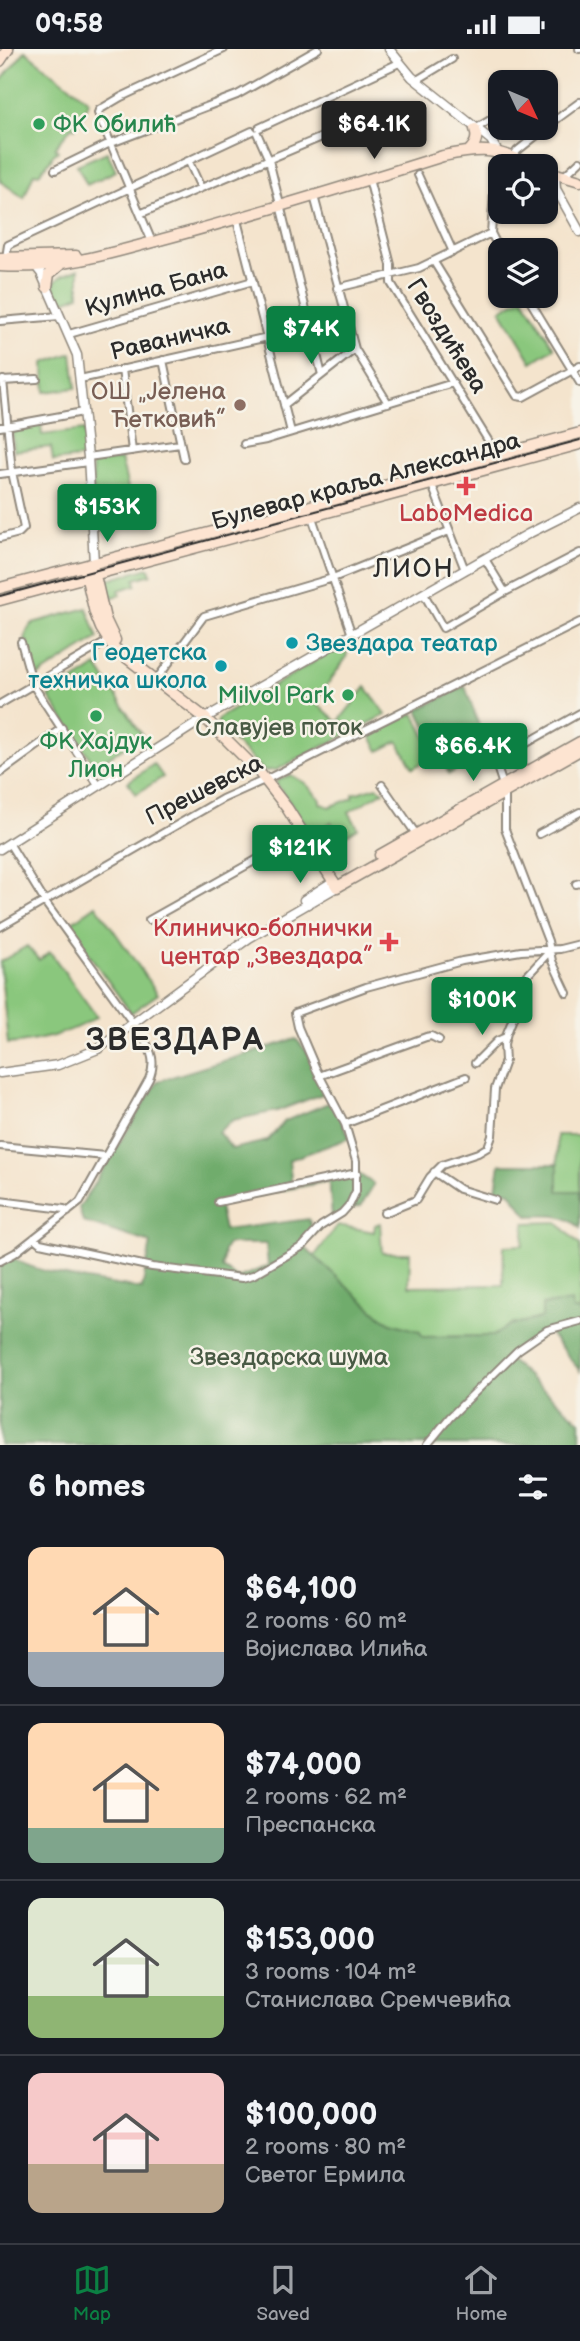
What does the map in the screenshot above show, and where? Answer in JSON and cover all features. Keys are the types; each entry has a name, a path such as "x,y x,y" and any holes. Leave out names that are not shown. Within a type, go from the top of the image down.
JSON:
{"main road":[{"path":"0,61 8,49"},
{"path":"469,151 476,142 477,130"},
{"path":"2,261 37,267 60,265 237,220 443,156 469,151 497,151 505,154"},
{"path":"558,175 580,181"},
{"path":"2,261 94,256"},
{"path":"47,287 49,274 60,265"},
{"name":"Булевар краља Александра","path":"0,588 580,433"},
{"name":"Булевар краља Александра","path":"0,600 580,444"},
{"path":"89,565 95,613 108,641 205,718 265,779 335,884"},
{"path":"91,577 108,627 128,659"},
{"path":"335,884 580,742"},
{"path":"335,884 416,834 580,750"}],"street":[{"path":"152,242 99,113 102,107 121,97 224,49"},
{"path":"55,170 237,95 305,52 318,49"},
{"path":"389,49 417,80 491,140 497,151 491,233 494,238"},
{"path":"417,80 452,59"},
{"path":"2,261 8,245 399,63"},
{"path":"558,119 580,102"},
{"path":"142,213 374,115"},
{"path":"477,130 488,122"},
{"path":"256,131 269,159 322,375"},
{"path":"515,154 531,140"},
{"path":"558,172 580,161"},
{"path":"189,162 201,188"},
{"path":"418,175 453,252"},
{"name":"Гвоздићева","path":"369,179 389,254 393,286 504,465"},
{"path":"558,194 580,232"},
{"path":"314,196 355,349 388,403"},
{"path":"237,220 291,432"},
{"path":"337,288 419,268 491,233"},
{"path":"25,259 37,267 77,353 88,460 89,565"},
{"path":"434,262 519,397 580,366"},
{"name":"Кулина Бана","path":"69,334 253,281"},
{"path":"534,308 580,383"},
{"path":"0,321 60,316"},
{"name":"Раваничка","path":"80,379 268,337"},
{"path":"284,405 355,349"},
{"path":"163,360 184,460"},
{"path":"122,369 132,451"},
{"path":"0,538 22,531 24,524 3,427 2,381 37,379"},
{"path":"244,444 453,383"},
{"path":"3,427 83,412"},
{"path":"0,474 180,444"},
{"path":"432,485 465,570"},
{"path":"0,1261 68,1212 86,1192 153,1068 152,1053 134,1025 4,844 205,718 528,534 580,508"},
{"path":"312,517 352,635"},
{"path":"156,680 204,616 333,578 449,531"},
{"path":"424,594 443,628 506,591 580,553"},
{"path":"485,559 506,591"},
{"name":"Прешевска","path":"0,927 222,799 580,622"},
{"path":"0,704 108,641"},
{"path":"21,642 33,684 99,786"},
{"path":"567,993 552,961 505,829 504,787 495,761 580,713"},
{"path":"0,773 62,728"},
{"path":"382,785 416,834"},
{"path":"539,834 580,812"},
{"path":"149,920 303,833"},
{"path":"0,1073 46,1068 77,1059 107,1044 230,952 335,884"},
{"path":"34,1238 40,1243 152,1267 242,1278 253,1275 303,1246 321,1226 342,1213 355,1196 356,1161 345,1124 319,1076 295,1017 298,1011 379,983 462,961 580,944"},
{"path":"384,1213 416,1200 434,1172 448,1162 485,1150 490,1143 495,1089 506,1061 506,1037 527,975 550,950"},
{"path":"442,1011 522,987"},
{"path":"319,1076 426,1037 439,1040"},
{"path":"475,1063 497,1041 506,1037"},
{"path":"345,1124 466,1077"},
{"path":"0,1146 105,1156"},
{"path":"434,1172 458,1189 495,1200"},
{"path":"218,1202 357,1173"},
{"path":"0,1201 64,1209 68,1212"},
{"path":"427,1445 451,1416 517,1350 547,1330 580,1321"}],"green space":[{"name":"ФК Обилић","path":"25,51 89,101 81,120 77,122 79,123 75,128 72,126 55,148 58,151 39,174 34,173 24,198 0,181 0,82"},
{"path":"107,152 116,171 87,185 77,165"},
{"path":"79,269 79,295 58,304 54,284 60,277"},
{"path":"530,308 554,348 532,362 501,310"},
{"path":"72,353 76,388 45,392 44,363"},
{"path":"41,423 42,435 84,430 87,457 53,461 51,447 14,451 12,429"},
{"path":"121,459 130,496 94,504 92,464"},
{"path":"149,568 151,574 135,579 136,585 119,590 120,595 109,598 105,581"},
{"path":"87,608 98,638 35,678 25,642 28,629 33,623"},
{"name":"Славујев поток","path":"339,647 347,651 346,658 315,702 338,722 366,687 386,715 276,770 264,771 217,725 219,718"},
{"name":"ФК Хајдук Лион","path":"97,666 142,735 95,766 49,697"},
{"path":"465,686 488,751 449,774 418,710"},
{"path":"414,713 435,756 413,768 398,741 379,751 370,735"},
{"path":"154,764 163,777 136,794 128,782"},
{"path":"291,775 305,783 320,799 320,803 329,807 353,798 353,794 377,787 384,791 349,812 358,828 342,838 331,822 313,835 276,783 279,779"},
{"path":"96,905 158,994 131,1013 68,925"},
{"path":"27,946 39,960 50,952 97,1017 54,1036 8,1044 0,962"},
{"name":"Звездарска шума","path":"296,1039 309,1054 328,1092 277,1111 233,1120 218,1132 232,1149 267,1141 285,1121 333,1101 350,1138 289,1160 292,1187 357,1173 374,1184 361,1206 336,1216 303,1246 391,1323 419,1331 423,1337 493,1336 510,1325 542,1318 542,1305 571,1302 573,1310 580,1310 580,1371 547,1330 509,1360 580,1421 580,1445 0,1445 0,1261 11,1255 19,1261 51,1273 142,1289 151,1243 83,1222 79,1208 158,1081","holes":["329,1181 332,1216 312,1230 309,1219 224,1230 218,1203","228,1244 266,1244 268,1266 238,1278 222,1268 224,1250"]},
{"path":"557,1135 580,1135 580,1191 558,1191"},
{"path":"500,1164 558,1164 558,1191 580,1191 580,1228 562,1217 528,1216 510,1192 496,1189"},
{"path":"557,1222 580,1245 580,1310 573,1310 571,1302 542,1305 542,1318 510,1325 493,1336 423,1337 419,1331 391,1323 381,1317 313,1258 338,1225 374,1232 375,1225 380,1223 382,1253 410,1253 409,1286 503,1285 504,1246 523,1245 525,1223"}],"tram line":[{"path":"0,596 580,440"}],"place":[{"name":"ФК Обилић","path":"39,124"},
{"name":"ОШ „Јелена Ћетковић”","path":"240,405"},
{"name":"LaboMedica","path":"466,486"},
{"name":"Звездара театар","path":"292,643"},
{"name":"Геодетска техничка школа","path":"221,666"},
{"name":"Milvol Park","path":"348,695"},
{"name":"ФК Хајдук Лион","path":"96,716"},
{"name":"Клиничко-болнички центар „Звездара”","path":"389,942"}],"district":[{"name":"ЛИОН","path":"414,569"},
{"name":"ЗВЕЗДАРА","path":"175,1040"}]}
